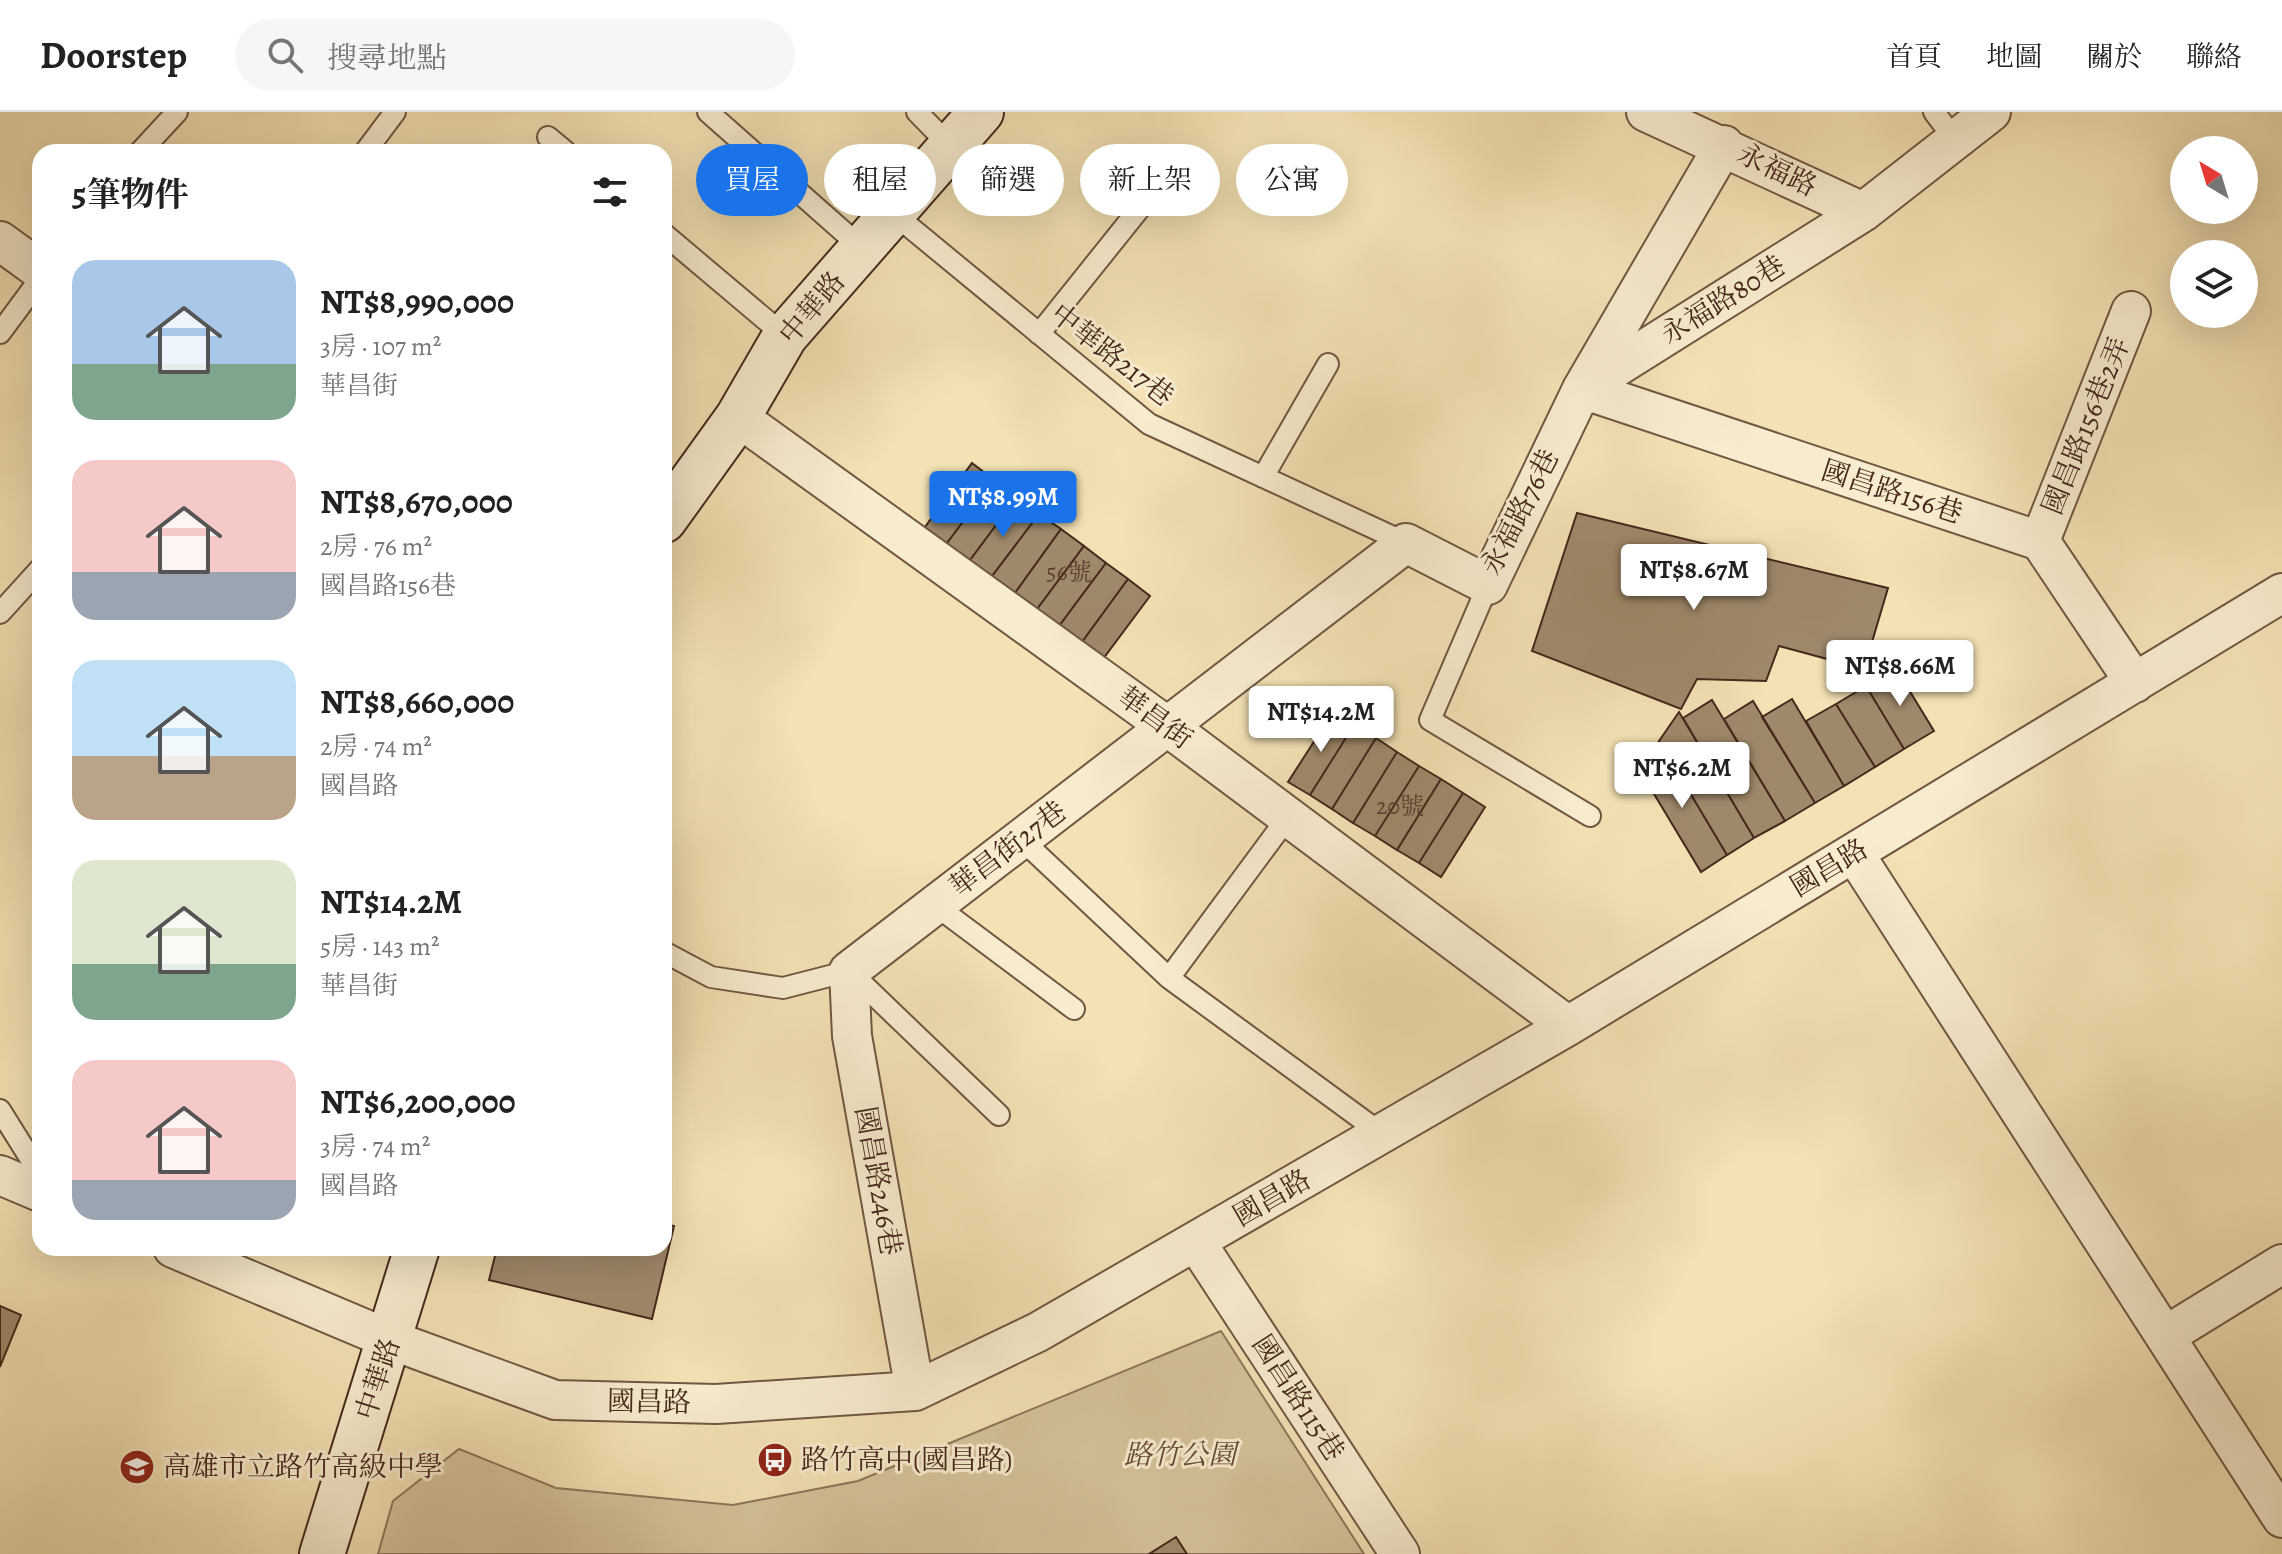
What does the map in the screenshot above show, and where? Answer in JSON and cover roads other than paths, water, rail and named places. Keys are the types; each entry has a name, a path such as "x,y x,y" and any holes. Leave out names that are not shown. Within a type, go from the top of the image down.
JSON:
{"street":[{"name":"中華路","path":"955,144 981,112"},
{"name":"永福路","path":"1646,112 1724,145 1863,212"},
{"name":"永福路80巷","path":"1582,389 1863,212 1945,126 1991,112"},
{"name":"永福路76巷","path":"1406,543 1488,585 1582,389 1724,145"},
{"name":"中華路","path":"936,166 952,148"},
{"name":"中華路","path":"672,493 738,417 785,336 892,216"},
{"path":"0,241 32,264"},
{"name":"國昌路156巷2弄","path":"2040,541 2131,311"},
{"name":"國昌路156巷","path":"1582,389 2040,541"},
{"name":"華昌街","path":"738,417 1168,727 1568,1026"},
{"path":"2040,541 2135,683"},
{"path":"1168,727 1406,543"},
{"name":"國昌路","path":"192,1256 391,1340 555,1400 716,1404 915,1391 1038,1332 1568,1026 2282,593"},
{"name":"華昌街27巷","path":"849,971 1168,727"},
{"path":"1854,853 2282,1518"},
{"name":"國昌路246巷","path":"849,971 852,1036 915,1391"},
{"path":"0,1175 32,1189"},
{"name":"國昌路115巷","path":"1196,1242 1400,1554"},
{"name":"中華路","path":"322,1554 415,1256"},
{"path":"2165,1336 2282,1264"}],"lane":[{"path":"147,144 177,112"},
{"path":"371,144 395,112"},
{"path":"708,112 863,249"},
{"path":"917,112 952,148"},
{"path":"548,137 556,144"},
{"name":"中華路217巷","path":"896,216 1149,424 1406,543"},
{"path":"1039,334 1134,216"},
{"path":"672,241 785,336"},
{"path":"0,333 32,280"},
{"path":"1263,477 1328,364"},
{"path":"0,613 32,578"},
{"path":"1488,585 1430,720 1590,816"},
{"path":"1169,978 1288,817"},
{"path":"1021,839 1169,978 1382,1134"},
{"path":"935,905 1074,1009"},
{"path":"672,956 711,977 783,988 849,971 999,1115"},
{"path":"0,1110 32,1161"}],"place":[{"name":"路竹高中(國昌路)","path":"775,1460"},
{"name":"高雄市立路竹高級中學","path":"137,1467"}],"park label":[{"name":"路竹公園","path":"1180,1455"}]}
